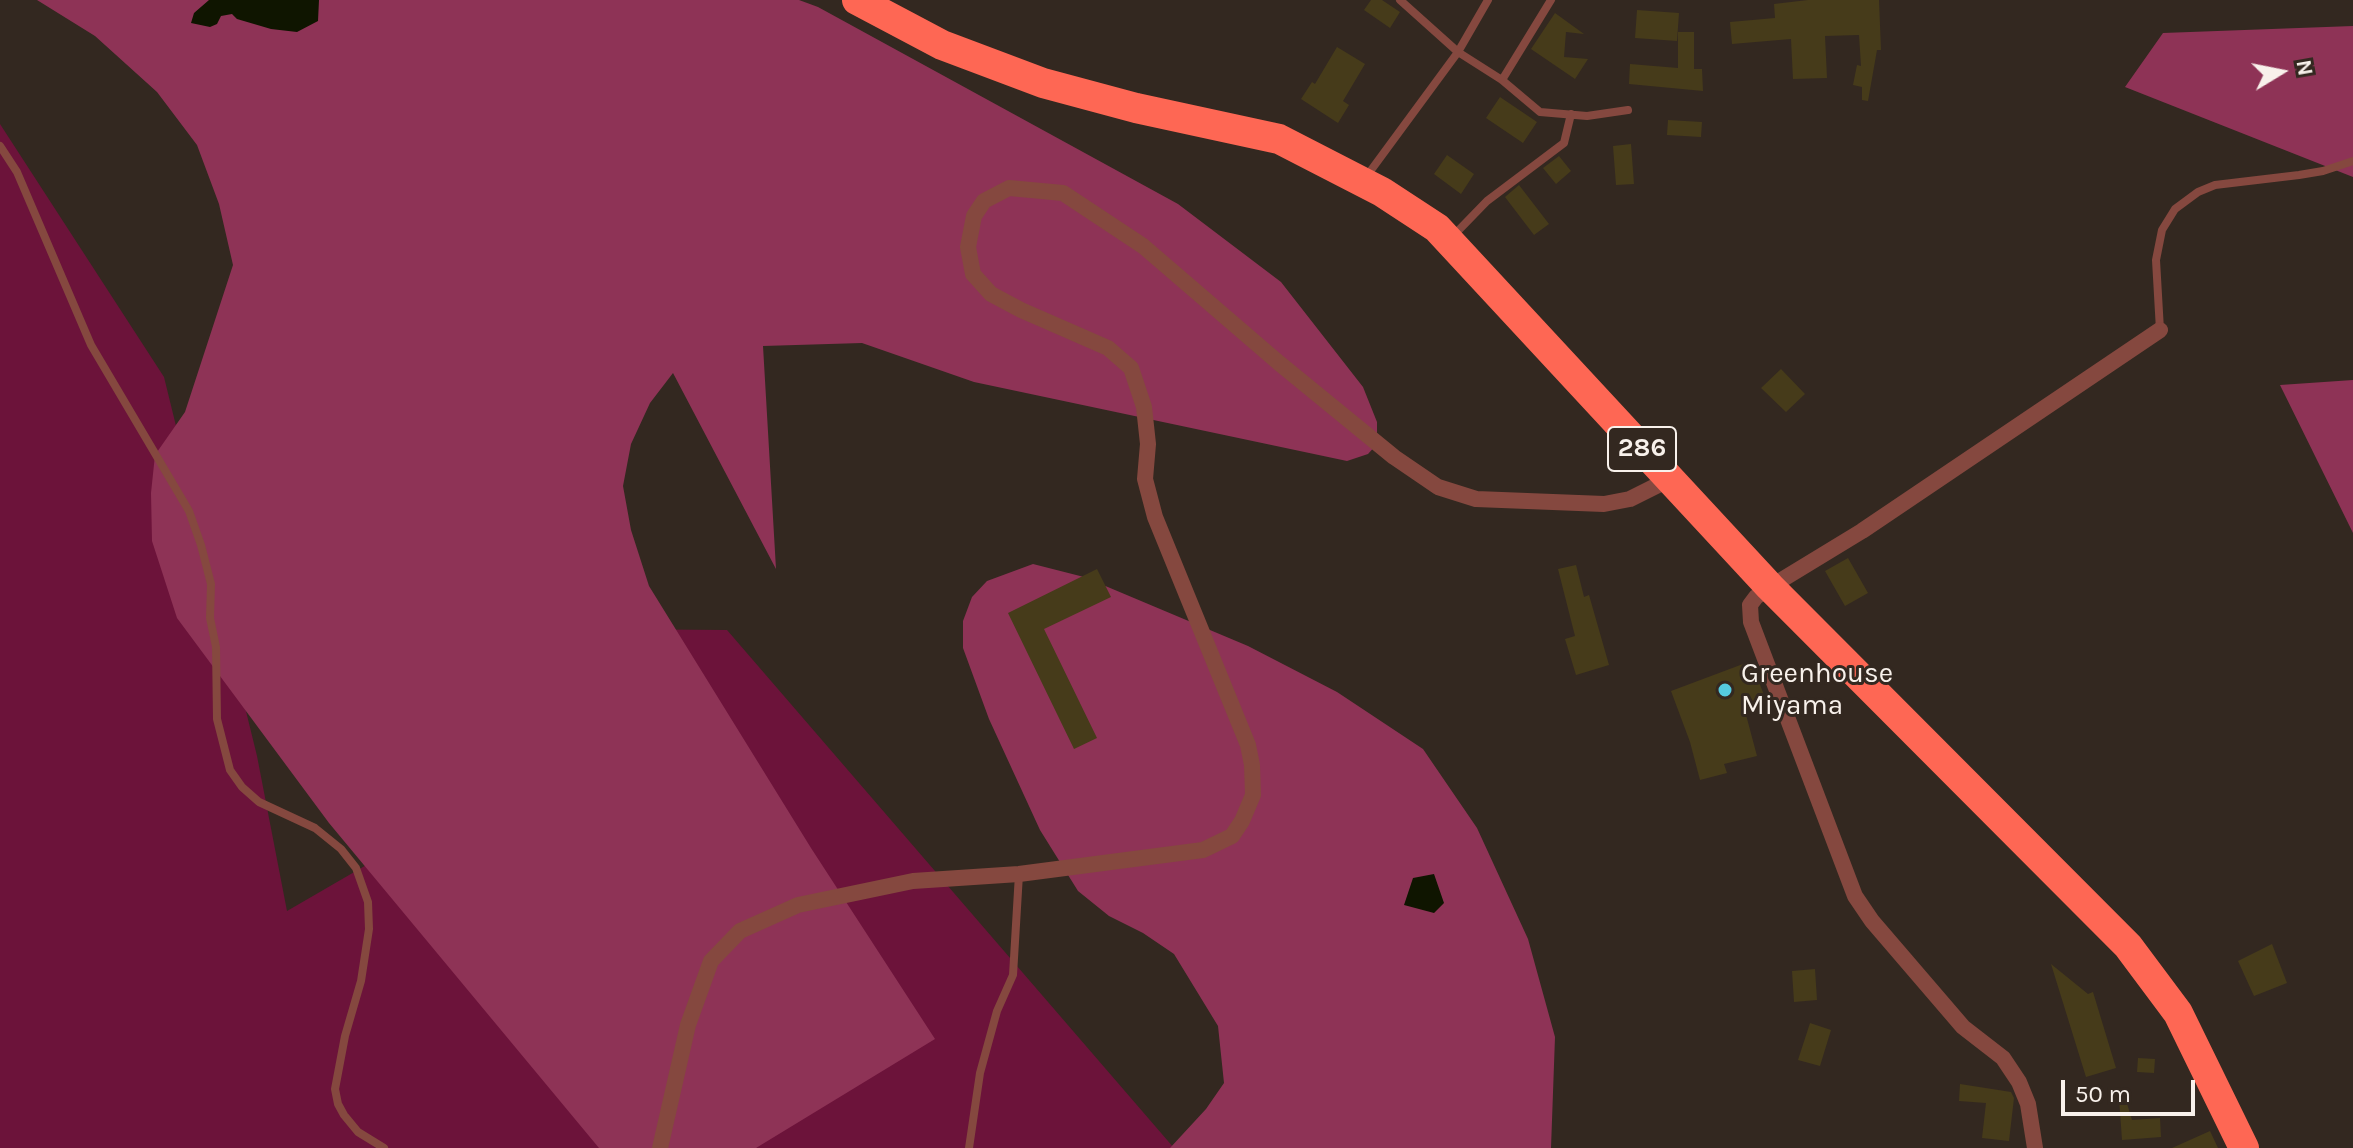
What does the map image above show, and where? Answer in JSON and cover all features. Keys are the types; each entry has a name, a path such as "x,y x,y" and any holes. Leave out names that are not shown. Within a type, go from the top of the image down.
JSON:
{"highway":[{"name":"286","path":"857,0 942,45 1043,83 1136,108 1279,139 1362,182 1437,228 1770,587 2128,946 2178,1013 2244,1148"}],"street":[{"path":"660,1148 688,1025 711,961 740,931 798,905 899,884 1019,874 1203,850 1232,836 1253,795 1248,745 1155,517 1145,479 1148,444 1144,407 1131,368 1108,348 991,294 973,274 968,247 974,216 984,201 1009,188 1063,193 1143,246 1371,439 1438,487 1476,499 1604,504 1630,499 1670,479"},
{"path":"2035,1148 2028,1104 2019,1082 2003,1058 1963,1027 1872,921 1855,896 1751,622 1750,605 1770,587 1862,531 2160,330"}],"lane":[{"path":"1400,0 1458,52 1502,80 1540,112 1587,116 1628,110"},
{"path":"1362,182 1458,52 1488,0"},
{"path":"1502,80 1551,0"},
{"path":"1448,241 1487,201 1564,143 1571,114"},
{"path":"0,146 17,172 91,345 189,511 211,584 210,618 216,647 217,719 230,770 242,787 259,802 315,828 341,849 356,868 368,902 369,929 361,981 345,1036 335,1089 338,1104 358,1132 384,1148"},
{"path":"2160,330 2156,260 2162,230 2175,209 2198,192 2215,185 2299,175 2353,161"},
{"path":"969,1148 980,1073 997,1011 1013,975 1019,874"}],"shaded area":[{"path":"37,0 799,0 818,7 1178,204 1281,282 1363,387 1377,422 1377,444 1368,454 1347,461 974,382 862,343 763,346 776,569 673,373 650,403 631,444 623,486 631,530 649,586 811,848 935,1039 756,1148 599,1148 329,823 177,618 152,541 151,493 155,455 185,412 233,265 219,204 197,145 157,92 95,36"},
{"path":"209,0 319,0 318,21 297,32 271,29 237,19 232,14 221,16 217,24 210,27 191,23 194,13"},
{"path":"2353,26 2353,177 2125,87 2163,33"},
{"path":"0,124 164,377 257,756 287,911 482,798 585,629 727,630 1174,1148 0,1148"},
{"path":"2353,380 2353,533 2280,385"},
{"path":"1033,564 1084,577 1248,646 1337,692 1423,749 1477,828 1528,939 1555,1037 1551,1148 1170,1148 1206,1109 1224,1083 1218,1026 1174,954 1143,933 1109,916 1078,891 1040,830 989,719 963,648 963,621 972,597 987,581"},
{"path":"1434,874 1444,903 1434,913 1404,905 1413,878"}],"building":[{"path":"1371,0 1382,0 1400,12 1390,28 1364,10"},
{"path":"1808,0 1879,0 1881,50 1877,50 1868,101 1862,100 1862,87 1853,85 1857,65 1861,66 1859,35 1825,36 1827,78 1793,79 1791,39 1732,44 1730,22 1775,18 1774,4"},
{"path":"1637,10 1679,13 1677,41 1635,38"},
{"path":"1555,13 1584,34 1566,32 1564,57 1588,59 1575,79 1531,49"},
{"path":"1678,32 1694,32 1694,69 1702,69 1703,91 1629,84 1630,64 1678,68"},
{"path":"1337,47 1365,64 1343,101 1349,105 1338,123 1301,99 1312,82 1315,84"},
{"path":"1500,97 1537,122 1523,143 1486,118"},
{"path":"1668,120 1702,122 1701,137 1667,135"},
{"path":"1631,144 1634,184 1616,185 1613,146"},
{"path":"1447,155 1474,174 1461,194 1434,174"},
{"path":"1559,156 1571,171 1556,184 1543,168"},
{"path":"1519,185 1549,224 1534,235 1505,197"},
{"path":"1781,369 1805,394 1786,412 1761,388"},
{"path":"1848,558 1868,593 1845,606 1825,571"},
{"path":"1576,565 1584,597 1589,595 1609,665 1576,675 1565,639 1575,636 1558,569"},
{"path":"1097,569 1111,597 1044,629 1097,738 1074,749 1008,613"},
{"path":"1751,661 1767,703 1745,711 1757,756 1724,764 1727,773 1700,780 1671,691"},
{"path":"2272,944 2287,983 2254,996 2238,961"},
{"path":"2051,964 2088,994 2093,992 2116,1068 2086,1077"},
{"path":"1815,969 1817,1000 1794,1002 1792,971"},
{"path":"1810,1023 1831,1030 1820,1066 1798,1060"},
{"path":"2138,1058 2155,1059 2154,1073 2137,1072"},
{"path":"1960,1084 2011,1092 2014,1098 2009,1141 1982,1138 1986,1103 1959,1101"},
{"path":"2125,1097 2132,1120 2160,1118 2161,1137 2122,1140 2119,1098"},
{"path":"2210,1131 2218,1148 2172,1148"}],"place":[{"name":"Greenhouse Miyama","path":"1725,690"}]}
